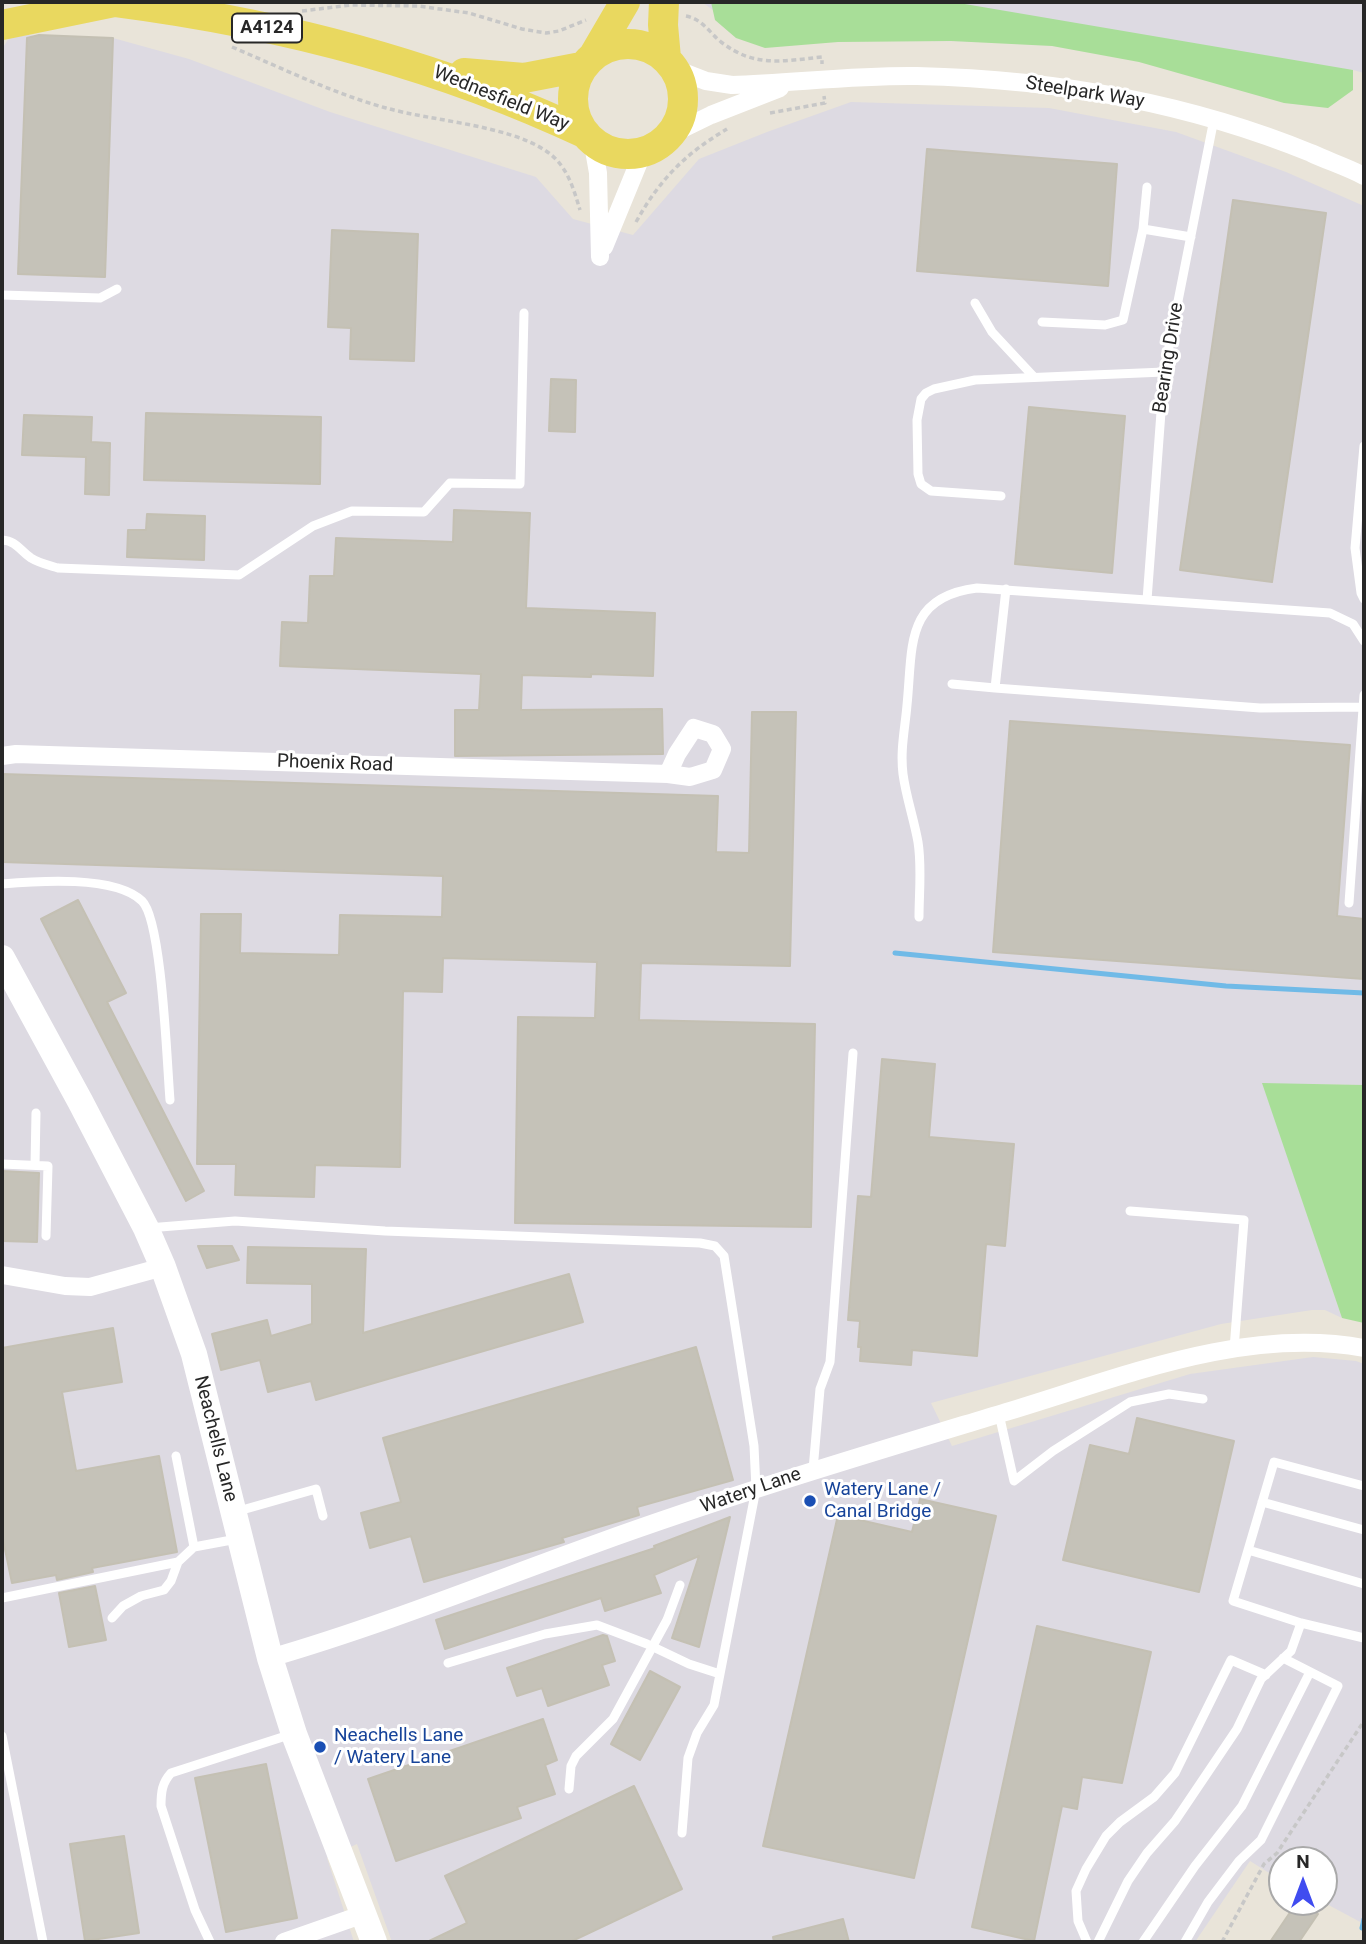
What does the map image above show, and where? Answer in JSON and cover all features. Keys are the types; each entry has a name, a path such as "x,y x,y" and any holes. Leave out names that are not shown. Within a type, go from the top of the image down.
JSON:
{"main road":[{"name":"Wednesfield Way","path":"2,25 115,2 248,23 415,66 539,111 589,136"},
{"path":"625,2 573,87 574,113 589,136 606,149 624,154 657,147 672,134 682,112 684,91 671,64 663,25 664,2"},
{"path":"588,61 610,48 633,46 653,50 671,64"},
{"name":"Wednesfield Way","path":"415,66 524,78 588,61"}],"street":[{"name":"Steelpark Way","path":"671,64 706,81 732,85 917,76 1029,83 1116,95 1214,119 1363,172"},
{"name":"Steelpark Way","path":"672,134 711,115 793,83"},
{"path":"589,136 598,173 600,257 643,152"},
{"name":"Phoenix Road","path":"2,756 30,754 668,774"},
{"name":"Neachells Lane","path":"2,958 80,1101 146,1228 163,1267 194,1354 270,1658 294,1734 374,1942"},
{"path":"2,1275 65,1286 90,1287 163,1267"},
{"name":"Watery Lane","path":"270,1658 337,1638 598,1543 813,1470 1184,1358 1234,1349 1310,1342 1364,1348"},
{"path":"284,1942 364,1914"}],"lane":[{"name":"Bearing Drive","path":"1147,600 1164,372 1214,119"},
{"path":"1042,322 1105,325 1124,320 1143,229 1147,187"},
{"path":"1143,229 1191,237"},
{"path":"2,295 100,298 117,289"},
{"path":"975,303 992,332 1034,376"},
{"path":"2,540 13,542 39,563 58,568 239,575 313,526 352,510 424,512 450,483 520,484 524,313"},
{"path":"1000,496 931,491 921,484 918,474 917,420 921,399 926,393 954,384 1034,376 1164,372"},
{"path":"1364,446 1354,548 1364,599"},
{"path":"919,918 918,842 909,809 901,747 917,624 932,604 961,590 977,588 1331,613 1353,624 1364,641"},
{"path":"995,688 1006,589"},
{"path":"952,684 1260,708 1363,707"},
{"path":"1349,903 1361,781 1364,695"},
{"path":"2,884 26,882 111,886 140,899 147,908 156,939 170,1100"},
{"path":"813,1470 820,1389 830,1362 853,1053"},
{"path":"35,1165 36,1112"},
{"path":"2,1164 48,1166 46,1236"},
{"path":"1130,1211 1244,1220 1234,1349"},
{"path":"146,1228 234,1222 385,1231 701,1243 715,1247 723,1256 754,1446 756,1489 714,1705 697,1733 688,1758 682,1833"},
{"path":"999,1414 1014,1481 1053,1451 1130,1402 1169,1394 1203,1399"},
{"path":"176,1456 194,1547"},
{"path":"1364,1486 1274,1462 1233,1601 1301,1623 1364,1638"},
{"path":"233,1512 316,1489 323,1516"},
{"path":"1262,1502 1364,1530"},
{"path":"112,1618 123,1606 141,1595 164,1590 171,1581 178,1562 194,1547 239,1539"},
{"path":"1248,1550 1364,1584"},
{"path":"2,1598 178,1562"},
{"path":"569,1789 571,1766 576,1756 613,1718 667,1620 680,1585"},
{"path":"1098,1942 1128,1881 1147,1853 1175,1821 1237,1728 1261,1679 1291,1651 1301,1623"},
{"path":"448,1663 545,1634 597,1625 652,1646 689,1664 720,1674"},
{"path":"1185,1942 1208,1902 1239,1861 1261,1840 1338,1686 1283,1658"},
{"path":"1087,1942 1078,1921 1076,1891 1107,1836 1120,1822 1154,1797 1175,1773 1231,1660 1266,1675"},
{"path":"1143,1942 1195,1866 1242,1806 1310,1672"},
{"path":"210,1942 195,1910 161,1806 164,1781 171,1773 294,1734"},
{"path":"2,1736 43,1942"}],"path":[{"path":"293,11 397,4 469,13 522,29 546,33 572,27 592,15"},
{"path":"230,46 309,82 358,100 422,117 492,131 538,146 568,174 580,211"},
{"path":"1222,1942 1264,1864 1277,1853 1364,1721"}],"shaded area":[{"path":"702,2 1364,2 1364,73 1103,42 753,40"},
{"path":"27,35 113,38 189,59 330,112 536,177 573,219 633,235 699,159 851,102 1049,108 1176,132 1286,172 1364,206 1364,1085 1263,1084 1342,1318 1325,1310 1312,1310 1221,1324 931,1403 952,1446 1190,1374 1313,1357 1364,1364 1364,1924 1338,1910 1338,1846 1268,1846 1268,1872 1250,1861 1195,1942 392,1942 357,1844 327,1858 354,1942 2,1942 2,49 9,38"}],"green space":[{"path":"711,2 953,2 1353,70 1353,90 1328,108 1284,103 1139,62 1052,46 951,41 838,42 765,48 736,38 715,20"},
{"path":"1262,1083 1364,1085 1364,1323 1342,1318"}],"building":[{"path":"39,35 113,38 105,277 18,274 27,38"},
{"path":"927,149 1117,164 1108,286 917,271"},
{"path":"1233,200 1326,213 1272,582 1180,570"},
{"path":"332,230 418,234 414,361 350,359 351,328 328,327"},
{"path":"551,379 576,380 575,432 549,431"},
{"path":"1029,407 1125,416 1112,573 1015,564"},
{"path":"146,413 321,417 320,484 144,480"},
{"path":"24,415 92,417 91,442 110,443 109,495 85,494 86,457 22,455"},
{"path":"454,510 530,513 526,608 655,613 653,676 522,675 521,710 662,709 663,754 455,756 455,710 479,710 481,674 280,666 282,622 308,623 310,576 334,576 336,538 453,542"},
{"path":"147,514 205,516 204,560 127,557 128,530 146,530"},
{"path":"752,712 796,712 790,966 641,963 639,1020 815,1024 811,1227 515,1223 518,1017 595,1018 597,962 443,958 442,992 403,991 400,1167 315,1165 314,1197 235,1195 236,1164 197,1164 201,914 241,914 240,953 339,955 340,915 442,917 443,876 2,862 2,774 718,796 716,852 749,853"},
{"path":"1010,721 1350,745 1337,916 1364,919 1364,979 993,952"},
{"path":"78,900 126,993 107,1002 204,1191 186,1201 41,919"},
{"path":"882,1059 935,1064 929,1137 1014,1144 1005,1246 986,1244 977,1356 912,1350 911,1365 860,1361 860,1321 848,1320 858,1196 871,1197"},
{"path":"2,1171 39,1173 37,1242 2,1241"},
{"path":"198,1246 232,1246 239,1260 207,1268"},
{"path":"248,1247 366,1249 363,1333 569,1274 583,1322 316,1400 311,1381 268,1392 260,1360 221,1370 212,1334 267,1320 271,1336 312,1324 312,1284 247,1283"},
{"path":"113,1328 122,1382 62,1392 76,1471 159,1456 177,1552 92,1568 93,1572 57,1580 56,1575 12,1583 2,1535 2,1348"},
{"path":"696,1347 733,1480 637,1507 639,1515 562,1538 564,1542 424,1582 411,1536 370,1548 361,1513 401,1502 383,1438"},
{"path":"1137,1418 1234,1441 1199,1592 1063,1560 1090,1445 1129,1454"},
{"path":"920,1499 996,1516 914,1878 763,1846 838,1515 912,1532"},
{"path":"730,1517 699,1647 672,1638 699,1556 654,1575 661,1593 605,1611 601,1598 445,1649 436,1620 655,1548 654,1546"},
{"path":"95,1586 106,1640 69,1647 59,1593"},
{"path":"1037,1626 1151,1652 1122,1783 1082,1777 1077,1809 1062,1806 1034,1941 972,1927"},
{"path":"603,1635 607,1636 615,1661 602,1665 609,1685 548,1706 542,1688 517,1696 507,1668"},
{"path":"650,1671 680,1687 640,1760 611,1744"},
{"path":"543,1719 557,1760 545,1765 555,1794 517,1807 521,1818 396,1861 368,1779"},
{"path":"266,1764 297,1918 226,1932 195,1778"},
{"path":"634,1786 682,1889 570,1942 427,1942 467,1923 445,1876"},
{"path":"124,1836 139,1933 85,1941 70,1844"},
{"path":"1288,1916 1317,1916 1299,1942 1270,1942"},
{"path":"843,1919 849,1942 774,1942 773,1937"}],"waterway":[{"path":"895,953 1226,986 1364,993"},
{"path":"1362,1928 1364,1919"}],"place":[{"name":"Watery Lane / Canal Bridge","path":"810,1501"},
{"name":"Neachells Lane / Watery Lane","path":"320,1747"}]}
